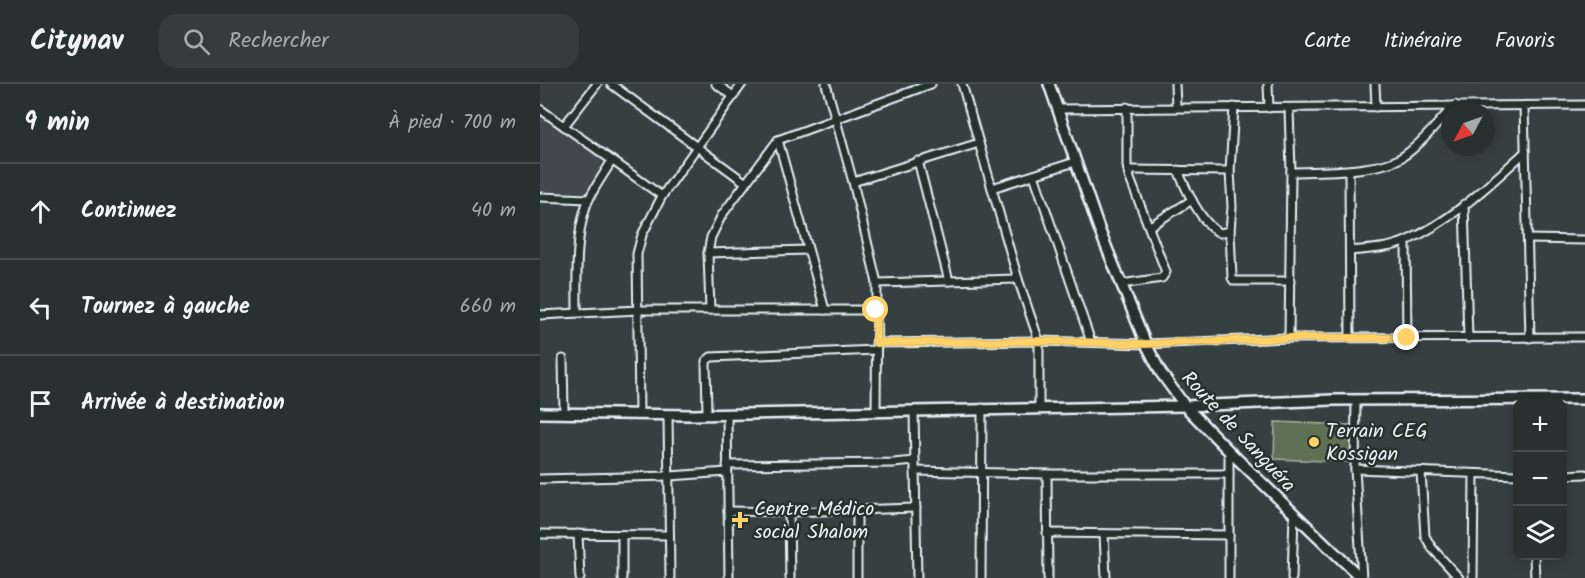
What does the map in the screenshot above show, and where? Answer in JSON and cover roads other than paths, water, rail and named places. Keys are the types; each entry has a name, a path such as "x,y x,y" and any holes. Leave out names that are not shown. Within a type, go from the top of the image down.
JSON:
{"street":[{"path":"564,126 597,84"},
{"path":"611,84 746,183"},
{"path":"716,84 732,95"},
{"path":"639,414 637,254 642,235 662,196 742,84"},
{"path":"826,84 853,182 877,283 876,411"},
{"path":"710,310 708,254 711,237 746,183 778,140 931,84"},
{"path":"962,84 1017,279 1039,341 1039,407"},
{"name":"Route de Sanguéra","path":"1048,84 1121,284 1161,373 1185,406 1229,452 1361,578"},
{"path":"1175,84 1176,106"},
{"path":"1268,84 1269,108"},
{"path":"1375,84 1376,107"},
{"path":"1057,109 1176,106 1289,108 1441,105"},
{"path":"1495,106 1585,105"},
{"path":"1524,106 1530,338"},
{"path":"1121,284 1162,278 1166,272 1128,170 1127,107"},
{"path":"1234,107 1230,171 1232,207 1230,231 1234,281 1290,281"},
{"path":"1289,108 1292,172 1289,338"},
{"path":"540,109 611,162 662,196"},
{"path":"1292,172 1348,170 1393,162 1402,158 1441,119"},
{"path":"778,140 825,310"},
{"path":"853,182 979,143"},
{"path":"1350,250 1385,247 1406,241 1435,225 1464,204 1525,152"},
{"path":"918,161 949,281"},
{"path":"577,312 578,250 582,222 589,199 611,162"},
{"path":"992,188 1075,162"},
{"path":"1128,170 1230,171"},
{"path":"1178,170 1192,200 1213,229 1220,233 1230,231"},
{"path":"1348,170 1350,339"},
{"path":"1034,175 1091,342"},
{"path":"540,197 589,199"},
{"path":"1150,226 1192,200"},
{"path":"1464,204 1468,338"},
{"path":"1528,239 1585,240"},
{"path":"1406,241 1407,338"},
{"path":"708,254 808,250"},
{"path":"877,283 1017,279"},
{"path":"540,315 639,310 876,310"},
{"path":"707,415 706,360 711,357 876,347 1039,341 1146,344 1289,338 1585,337"},
{"path":"563,360 564,413"},
{"path":"540,413 707,415 982,408 1185,406 1356,400 1585,399"},
{"path":"1356,400 1355,469 1361,578"},
{"path":"981,578 982,408"},
{"path":"914,410 917,578"},
{"path":"727,414 729,578"},
{"path":"668,415 670,578"},
{"path":"1229,452 1229,578"},
{"path":"540,479 670,476 727,469 915,461"},
{"path":"1355,469 1513,475"},
{"path":"915,471 1229,474"},
{"path":"1421,472 1425,536 1432,548 1459,578"},
{"path":"1047,474 1047,578"},
{"path":"1473,578 1474,474"},
{"path":"1567,475 1585,474"},
{"path":"728,511 789,512 916,508"},
{"path":"857,510 857,578"},
{"path":"789,512 790,578"},
{"path":"1293,577 1294,514"},
{"path":"1047,533 1229,535"},
{"path":"540,534 669,535"},
{"path":"578,534 580,578"},
{"path":"1104,534 1106,578"},
{"path":"622,535 622,578"},
{"path":"1534,560 1535,578"}],"place":[{"name":"Terrain CEG Kossigan","path":"1314,442"},
{"name":"Centre Médico social Shalom","path":"740,520"}]}
